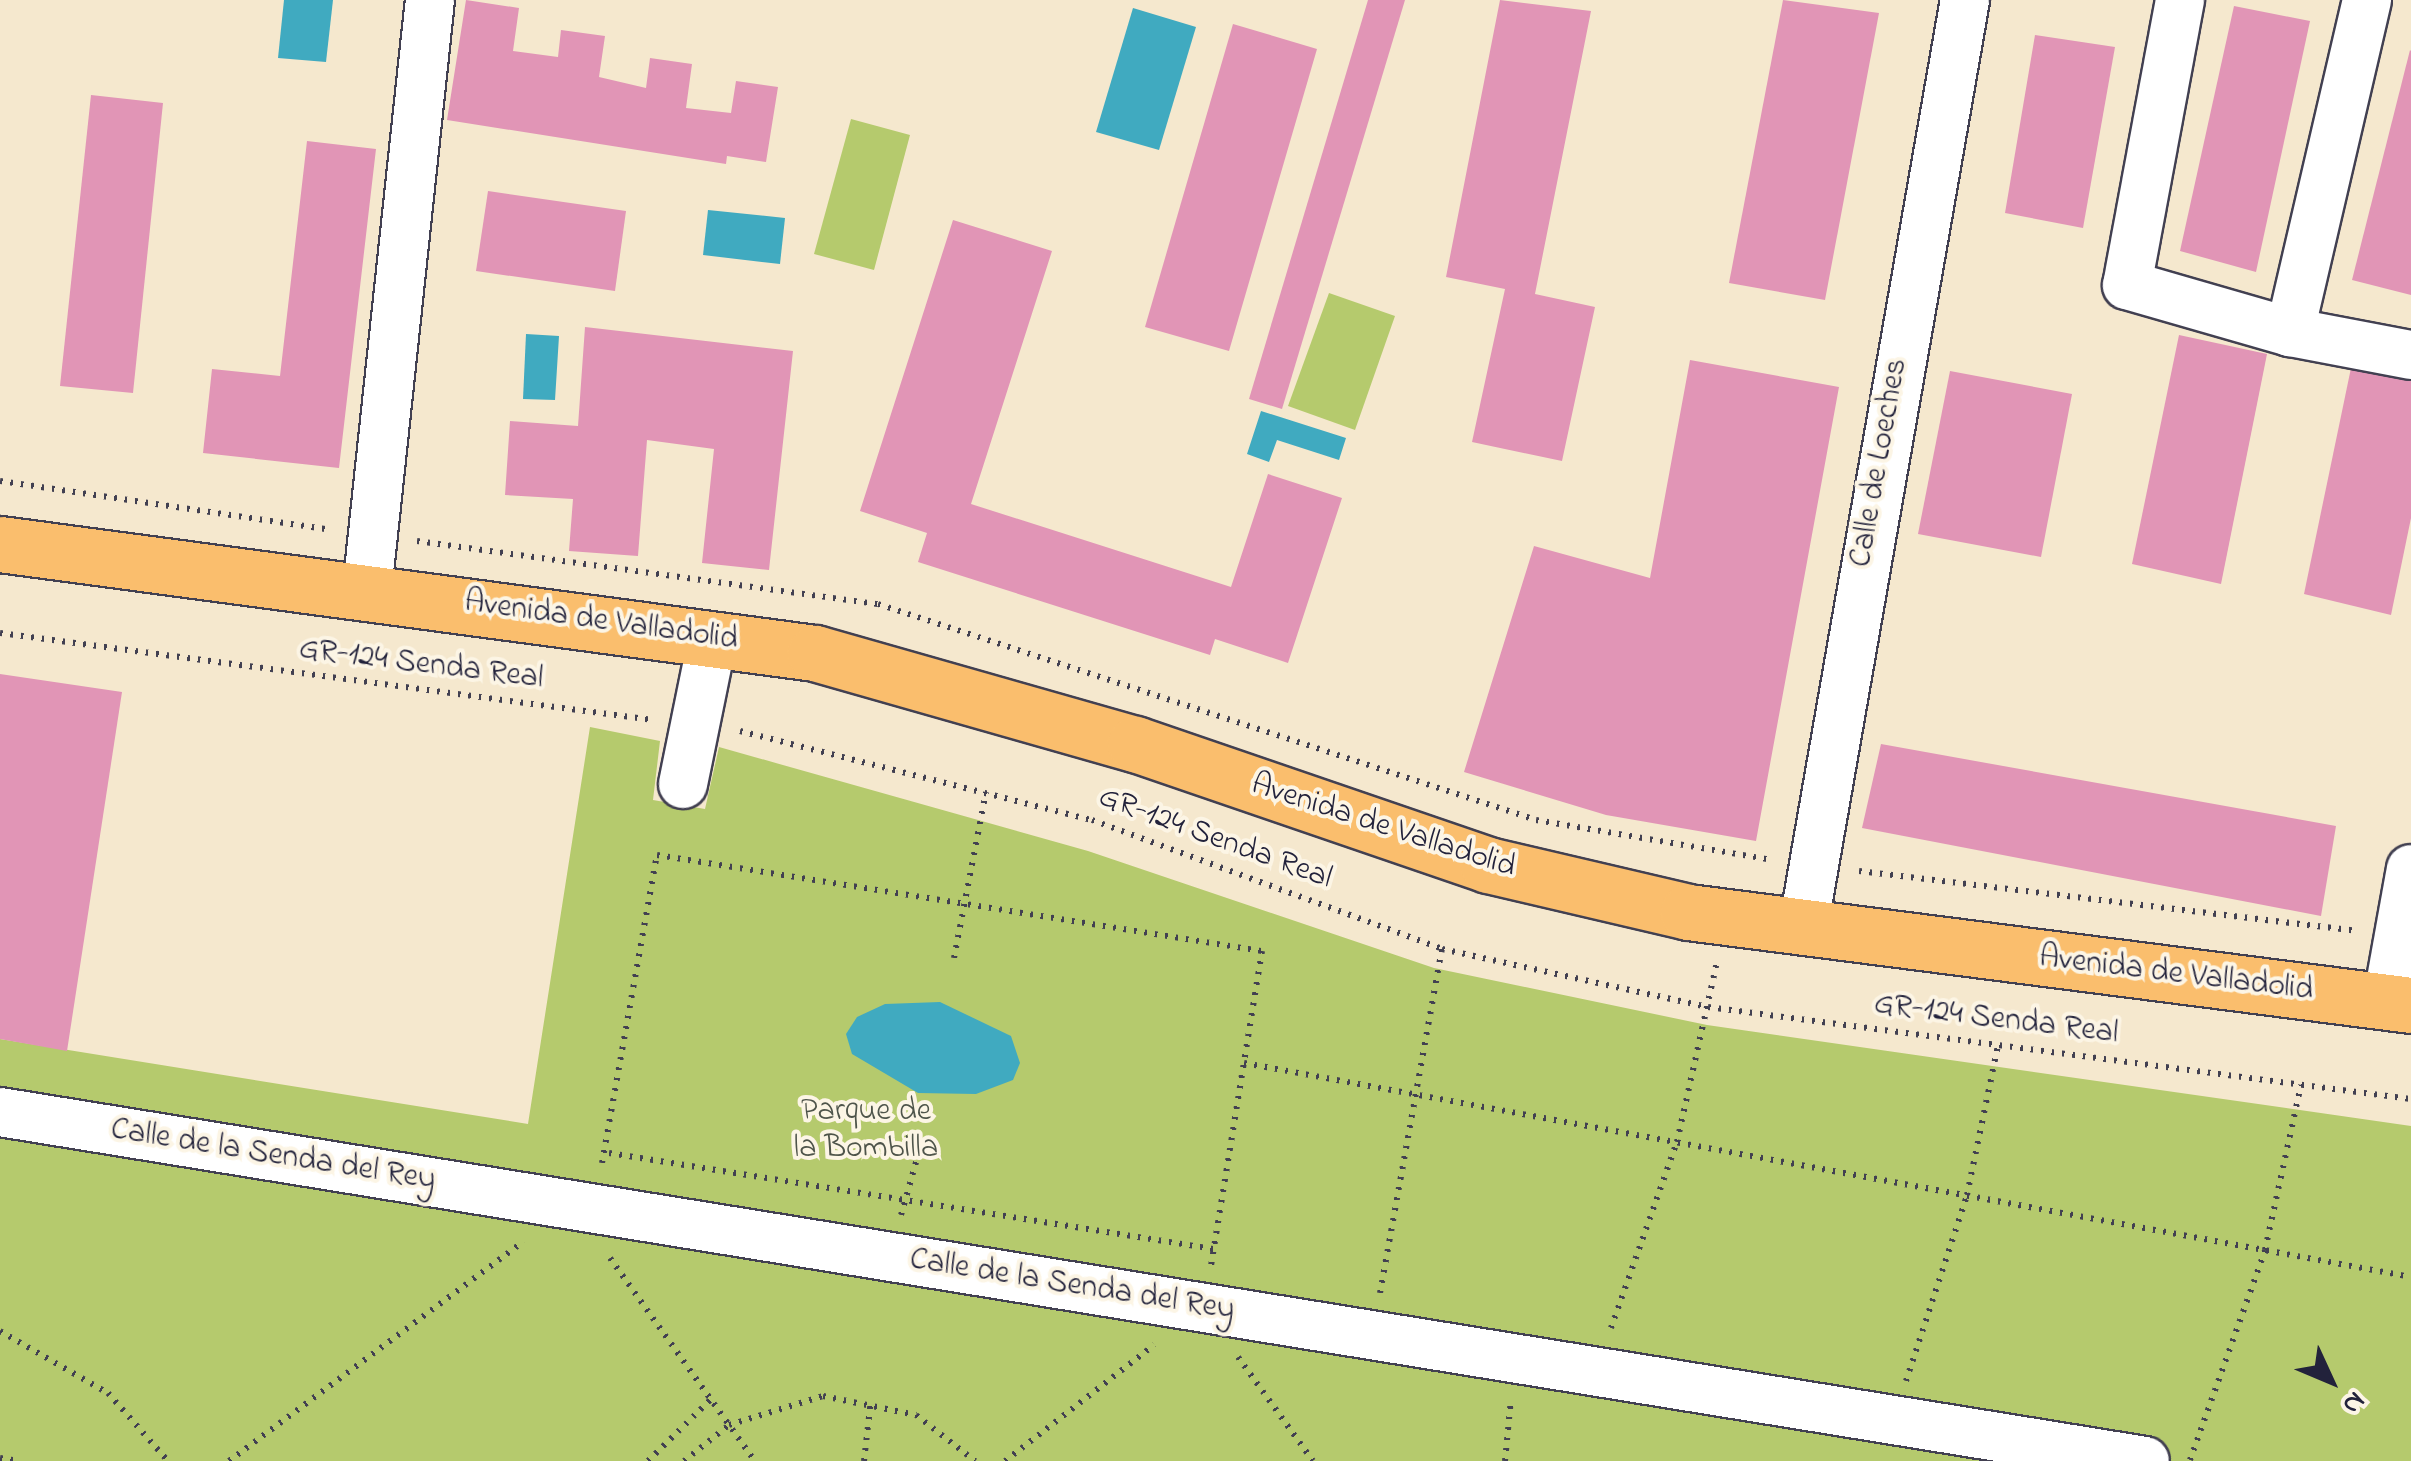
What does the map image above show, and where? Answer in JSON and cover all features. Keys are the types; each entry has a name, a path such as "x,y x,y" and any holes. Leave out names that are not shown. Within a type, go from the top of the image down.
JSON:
{"main road":[{"name":"Avenida de Valladolid","path":"0,544 367,590 834,658 1134,744 1488,865 1726,920 2399,1003"}],"street":[{"path":"367,590 430,0"},
{"name":"Calle de Loeches","path":"1803,928 1809,866 1965,0"},
{"path":"2180,0 2127,284 2290,332 2411,356"},
{"path":"2290,332 2367,0"},
{"path":"682,784 713,638"},
{"path":"2399,1003 2399,936 2411,869"},
{"name":"Calle de la Senda del Rey","path":"0,1112 2145,1461"}],"path":[{"path":"0,481 878,604 1536,820 1809,866 2399,936"},
{"name":"GR-124 Senda Real","path":"0,633 781,736 1092,820 1442,949 1708,1007 2411,1100"},
{"path":"954,958 986,792"},
{"path":"228,1461 572,1205 609,1153 657,855 1262,951 1202,1308 1006,1461"},
{"path":"1596,1372 1676,1142 1726,920"},
{"path":"1372,1334 1442,949"},
{"path":"1893,1420 1968,1195 1998,1045"},
{"path":"1244,1063 2411,1276"},
{"path":"2190,1461 2265,1250 2301,1085"},
{"path":"873,1254 911,1201 921,1145"},
{"path":"609,1153 1214,1248"},
{"path":"572,1205 754,1461"},
{"path":"1202,1308 1313,1461"},
{"path":"0,1332 108,1393 168,1461"},
{"path":"1505,1461 1515,1358"},
{"path":"684,1461 728,1424 806,1398 871,1400 916,1415 975,1461"},
{"path":"648,1461 711,1400"},
{"path":"864,1461 871,1400"},
{"path":"0,1458 19,1461"}],"green space":[{"path":"851,119 910,135 874,270 814,254"},
{"path":"1329,293 1395,316 1355,430 1288,406"},
{"name":"Parque de la Bombilla","path":"590,727 660,741 653,800 705,809 719,747 1088,851 1434,968 1707,1025 2411,1126 2411,1461 0,1461 0,1039 528,1124"}],"water":[{"path":"284,0 333,0 326,62 278,58"},
{"path":"1133,8 1196,27 1159,150 1096,132"},
{"path":"708,210 785,218 780,264 703,255"},
{"path":"526,334 559,336 555,400 523,399"},
{"path":"1261,411 1346,438 1339,460 1277,440 1269,462 1247,454"},
{"path":"940,1002 1011,1036 1020,1063 1013,1080 976,1094 918,1093 852,1054 846,1034 857,1017 885,1004"}],"building":[{"path":"466,0 519,8 513,51 558,57 561,30 605,36 599,77 646,88 650,58 692,64 686,108 731,113 736,81 778,87 766,162 727,156 726,164 447,120"},
{"path":"1368,0 1405,0 1282,409 1249,399"},
{"path":"1500,0 1591,11 1535,294 1595,307 1562,461 1472,442 1505,289 1446,277"},
{"path":"1783,0 1879,13 1825,300 1729,283"},
{"path":"2234,6 2310,21 2256,272 2180,251"},
{"path":"1233,24 1317,49 1229,351 1145,327"},
{"path":"2035,35 2115,47 2083,228 2005,213"},
{"path":"2411,51 2411,295 2352,280"},
{"path":"91,95 163,103 133,393 60,386"},
{"path":"307,141 376,149 339,468 203,453 212,369 280,376"},
{"path":"488,191 626,211 615,291 476,271"},
{"path":"953,220 1052,251 971,504 1231,587 1268,474 1342,498 1288,663 1215,639 1210,655 918,562 927,533 860,511"},
{"path":"585,327 793,351 769,570 702,563 714,449 647,440 638,556 569,551 573,499 505,495 510,421 578,426"},
{"path":"2179,335 2267,354 2221,584 2132,564"},
{"path":"1690,360 1839,387 1756,841 1606,815 1464,772 1534,546 1650,578"},
{"path":"2351,368 2411,378 2411,518 2391,615 2304,594"},
{"path":"1950,371 2072,394 2041,557 1918,534"},
{"path":"0,674 122,692 67,1051 0,1039"},
{"path":"1881,744 2336,826 2321,916 1862,828"}]}
